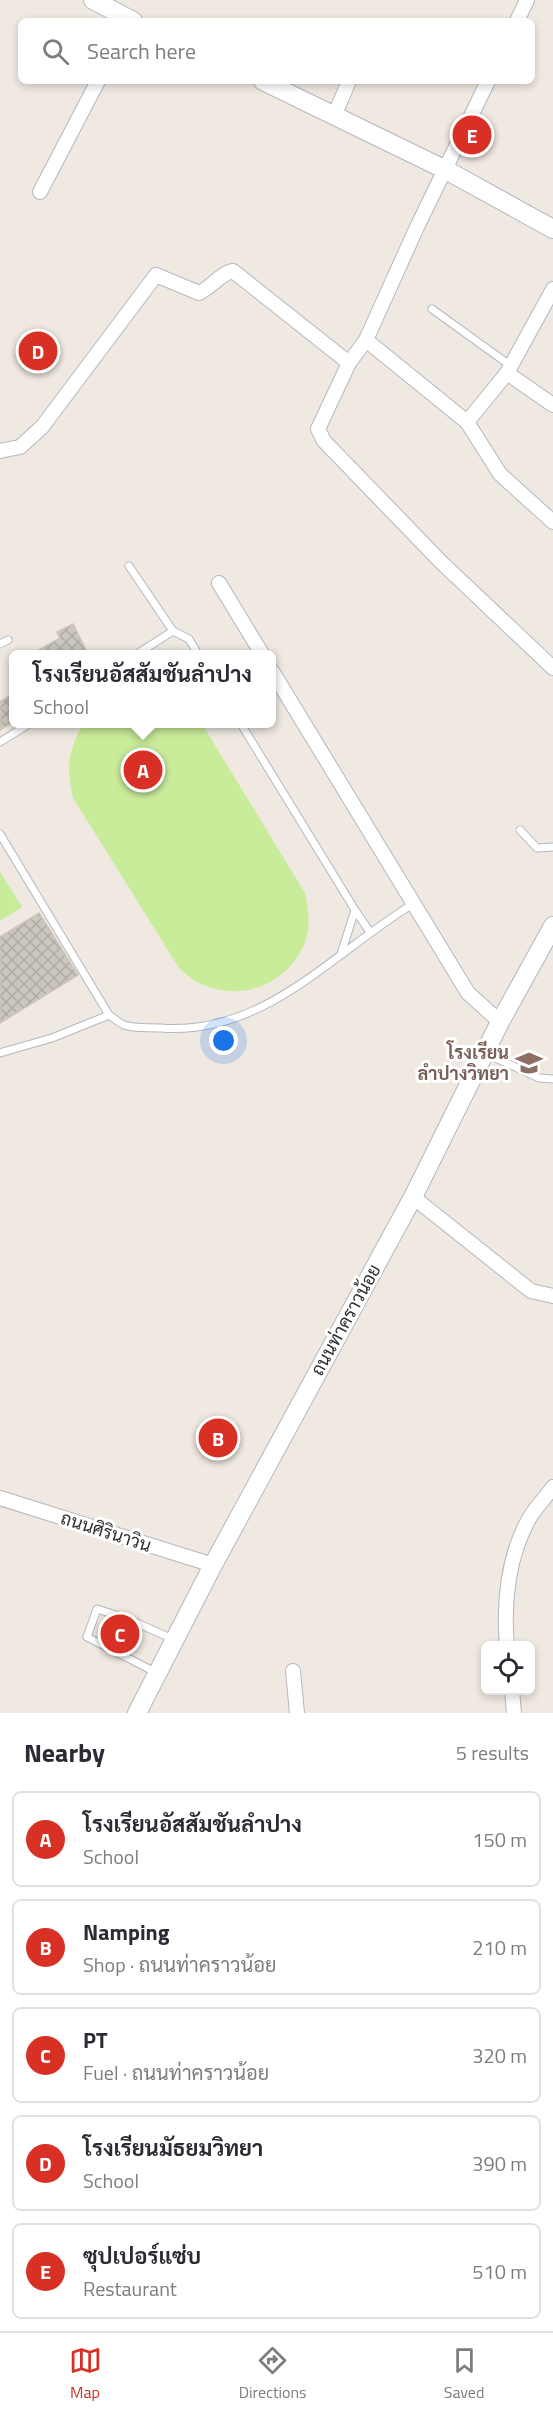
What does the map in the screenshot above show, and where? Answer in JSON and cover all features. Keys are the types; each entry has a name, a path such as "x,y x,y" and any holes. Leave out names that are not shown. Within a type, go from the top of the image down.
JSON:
{"street":[{"path":"518,18 526,0"},
{"path":"98,1 128,18"},
{"path":"40,192 96,84"},
{"path":"269,84 446,170 553,228"},
{"path":"334,114 348,84"},
{"path":"487,84 417,227 366,340 349,363 318,429 324,441 441,562 553,668"},
{"path":"0,451 20,447 42,427 156,275 199,292 210,288 227,272 233,271 349,363"},
{"path":"467,422 509,370 553,289"},
{"path":"366,340 467,422 500,474 553,522"},
{"path":"509,370 553,405"},
{"path":"219,583 260,650"},
{"path":"276,678 468,993 500,1022"},
{"name":"ถนนท่าคราวน้อย","path":"137,1713 213,1565 413,1197 500,1022 551,937"},
{"path":"413,1197 531,1291 553,1296"},
{"path":"507,1641 507,1582 514,1553 530,1517 553,1487"},
{"name":"ถนนศิรินาวิน","path":"0,1498 213,1565"},
{"path":"293,1671 297,1713"},
{"path":"512,1695 514,1713"}],"lane":[{"path":"432,309 509,370"},
{"path":"129,566 173,631 189,639 196,650"},
{"path":"143,650 173,631"},
{"path":"0,644 8,640"},
{"path":"0,742 21,728"},
{"path":"244,728 370,932"},
{"path":"520,830 537,848 553,847"},
{"path":"0,834 109,1015 124,1025 176,1029 222,1023 266,1006 413,904"},
{"path":"341,954 355,910"},
{"path":"0,1053 52,1038 109,1015"},
{"path":"485,1053 539,1078 553,1079"},
{"path":"157,1673 87,1637 97,1609 128,1618 174,1640"}],"green space":[{"path":"81,728 204,728 305,893 309,922 308,933 299,954 277,978 249,990 233,991 201,984 179,968 73,798 69,768 74,743"},
{"path":"0,872 22,907 0,921"}],"building":[{"path":"73,624 86,650 39,650 60,638 57,632"},
{"path":"9,696 9,724 0,730 0,702"},
{"path":"39,913 78,975 0,1023 0,937"}],"place":[{"name":"ซุปเปอร์แซ่บ","path":"472,135"},
{"name":"โรงเรียนมัธยมวิทยา","path":"38,351"},
{"name":"โรงเรียนอัสสัมชันลำปาง","path":"143,770"},
{"name":"โรงเรียน ลำปางวิทยา","path":"529,1063"},
{"name":"Namping","path":"218,1438"},
{"name":"PT","path":"120,1634"}]}
